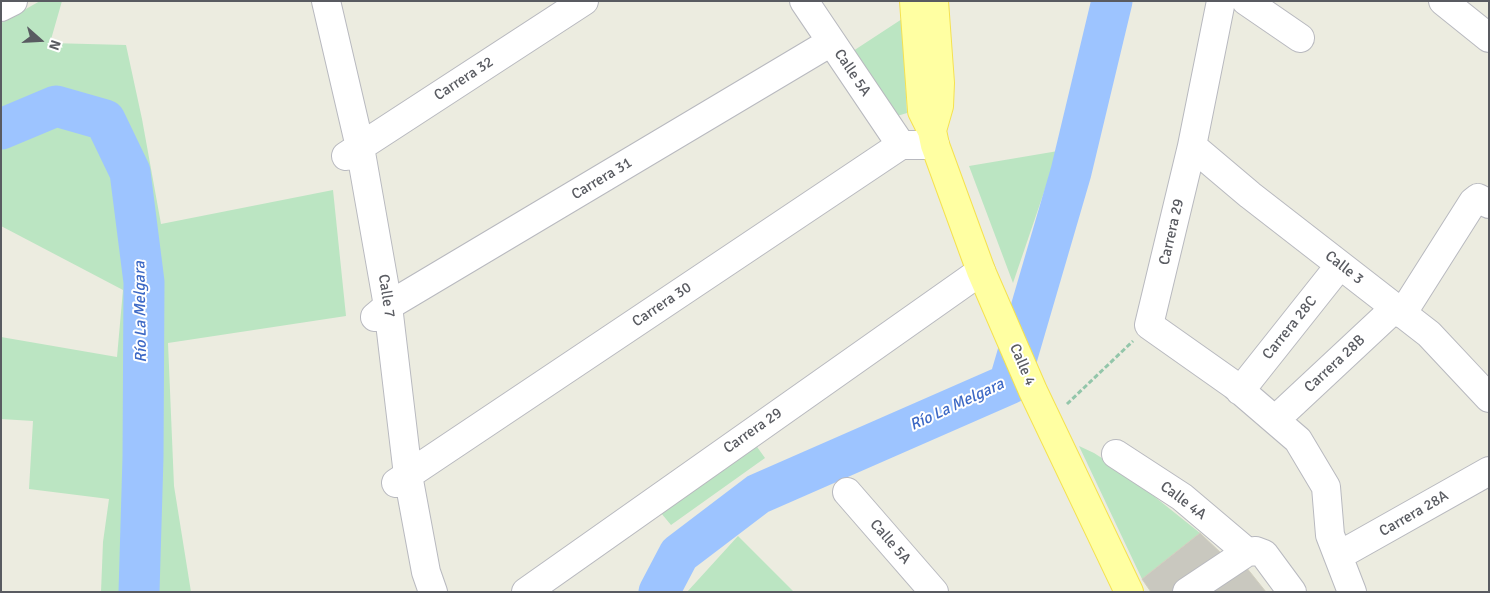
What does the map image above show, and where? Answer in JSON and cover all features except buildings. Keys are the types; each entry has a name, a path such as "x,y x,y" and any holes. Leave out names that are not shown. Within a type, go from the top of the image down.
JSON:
{"main road":[{"name":"Calle 4","path":"914,1 922,110 981,270 1033,391 1130,592"},
{"path":"933,138 939,106 940,83 934,1"}],"street":[{"path":"1,7 13,1"},
{"name":"Calle 7","path":"310,1 352,152"},
{"name":"Calle 7","path":"326,1 381,312 413,577 418,592"},
{"name":"Carrera 32","path":"352,152 584,1"},
{"name":"Calle 5A","path":"804,1 901,145"},
{"name":"Carrera 29","path":"1150,325 1192,146 1221,1"},
{"path":"1246,1 1300,38"},
{"path":"1443,1 1489,38"},
{"name":"Carrera 31","path":"381,312 831,42"},
{"path":"901,145 933,138"},
{"name":"Carrera 30","path":"402,479 901,145"},
{"name":"Calle 3","path":"1192,146 1250,195 1429,334 1488,396"},
{"name":"Carrera 28B","path":"1275,420 1398,311 1473,202 1484,201"},
{"name":"Carrera 28C","path":"1240,390 1340,265"},
{"name":"Carrera 29","path":"526,592 981,270"},
{"path":"1150,325 1240,390 1298,440 1326,487 1330,535 1352,592"},
{"name":"Calle 4A","path":"1116,454 1182,497 1252,551 1264,554 1292,592"},
{"name":"Carrera 28A","path":"1338,556 1489,471"},
{"name":"Calle 7","path":"402,479 433,592"},
{"name":"Calle 5A","path":"847,492 934,592"},
{"path":"1187,592 1252,551"}],"path":[{"path":"1048,422 1150,325"}],"green space":[{"path":"40,1 62,1 50,43 126,45 142,119 161,224 333,190 346,316 168,343 174,486 191,592 101,592 103,542 109,499 29,489 33,421 1,419 1,337 117,357 123,290 1,226 1,23"},
{"path":"902,19 907,113 897,116 850,53"},
{"path":"1058,151 1013,283 969,166"},
{"path":"755,444 765,458 671,525 661,513"},
{"path":"1079,446 1094,453 1125,473 1200,533 1142,579"},
{"path":"738,536 794,592 687,592"}],"waterway":[{"name":"Río La Melgara","path":"659,592 679,554 758,494 1009,384 1071,172 1112,1"},
{"name":"Río La Melgara","path":"1,129 56,106 105,120 130,172 144,282 143,457 139,592"}]}
